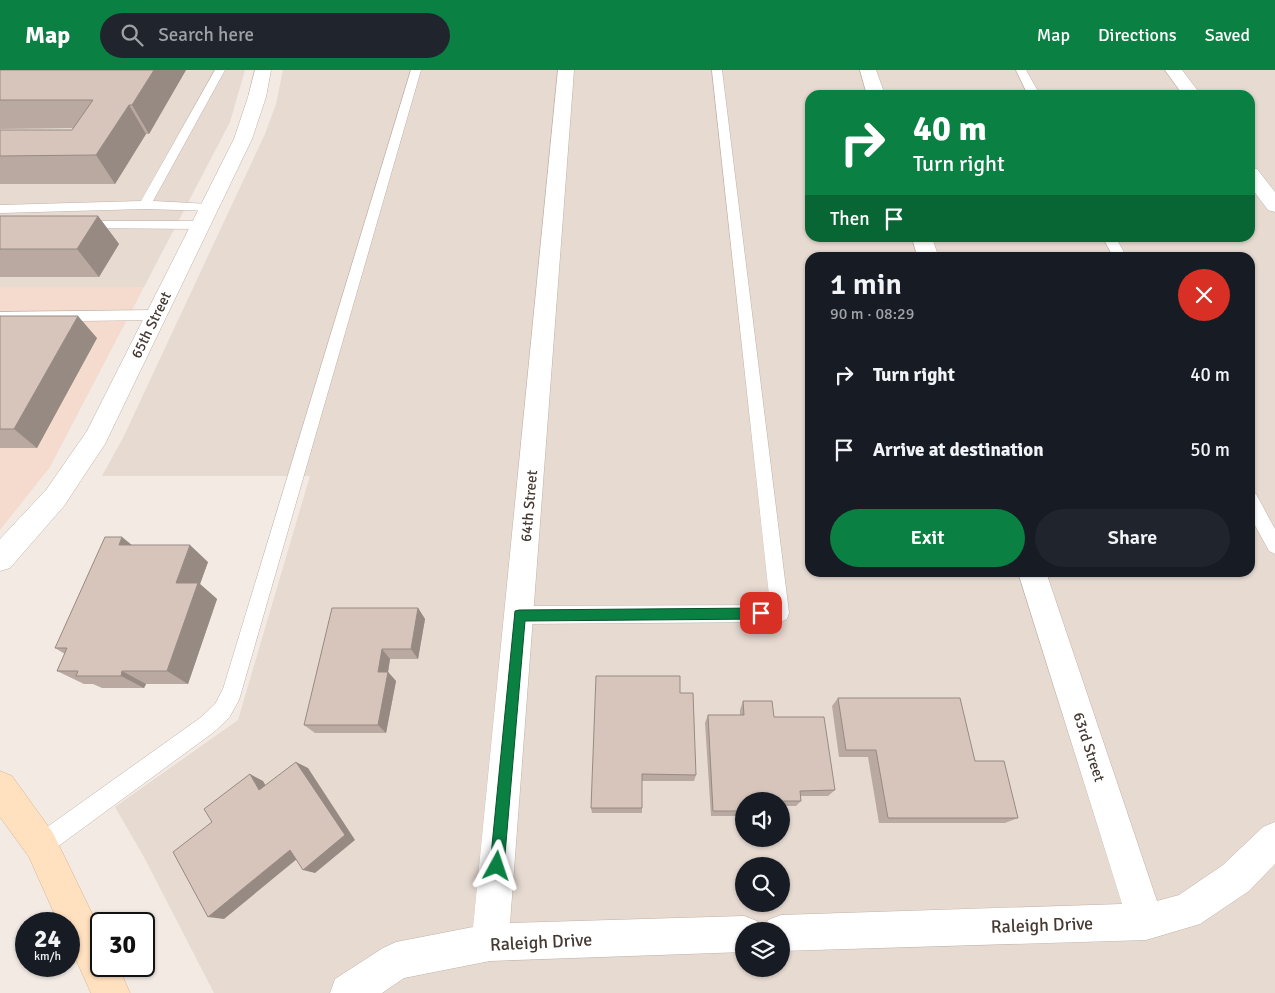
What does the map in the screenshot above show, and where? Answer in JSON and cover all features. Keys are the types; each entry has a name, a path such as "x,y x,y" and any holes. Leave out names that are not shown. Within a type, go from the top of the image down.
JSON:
{"main road":[{"path":"0,788 41,845 111,993"}],"street":[{"name":"65th Street","path":"0,559 55,498 96,437 243,139 258,97 263,70"},
{"name":"64th Street","path":"490,942 566,70"},
{"path":"868,70 874,90"},
{"path":"1173,70 1188,90"},
{"path":"1255,180 1275,206"},
{"name":"63rd Street","path":"1034,577 1146,922"},
{"name":"Raleigh Drive","path":"790,933 1146,922 1188,910 1236,878 1275,839"},
{"name":"Raleigh Drive","path":"349,993 396,961 490,942 735,934"}],"lane":[{"path":"146,205 220,70"},
{"path":"41,845 207,725 222,711 232,694 416,70"},
{"path":"519,615 780,613 717,70"},
{"path":"1021,70 1031,90"},
{"path":"0,209 146,205 205,216"},
{"path":"67,226 205,216"},
{"path":"0,317 156,315"},
{"path":"1255,508 1275,546"}],"shaded area":[{"path":"0,70 245,70 230,122 144,287 0,287"},
{"path":"283,70 1275,70 1275,993 214,993 144,857 115,807 238,720 310,476 102,476 123,438 265,134 276,104"},
{"path":"0,287 144,287 50,467 0,530"}],"building":[{"path":"0,70 154,70 132,105 129,105 96,155 0,156 0,130 72,130 93,100 0,100"},
{"path":"0,216 98,216 77,249 0,249"},
{"path":"0,316 78,316 14,429 0,429"},
{"path":"105,537 122,537 119,545 190,545 176,583 198,583 167,671 122,671 121,676 76,676 78,671 57,671 67,648 55,648"},
{"path":"332,608 418,608 411,649 382,649 378,672 388,672 378,725 304,725"},
{"path":"596,676 680,676 680,693 693,693 696,775 642,774 642,808 591,808"},
{"path":"838,698 960,698 975,761 1004,761 1018,818 888,818 876,750 846,750"},
{"path":"743,701 772,701 774,717 824,717 835,790 800,791 801,801 790,801 790,792 735,792 735,811 713,811 708,715 744,715"},
{"path":"296,762 345,835 303,870 290,850 208,917 173,852 212,822 204,809 250,774 259,790"}],"route":[{"path":"497,866 519,615 761,613"}]}
